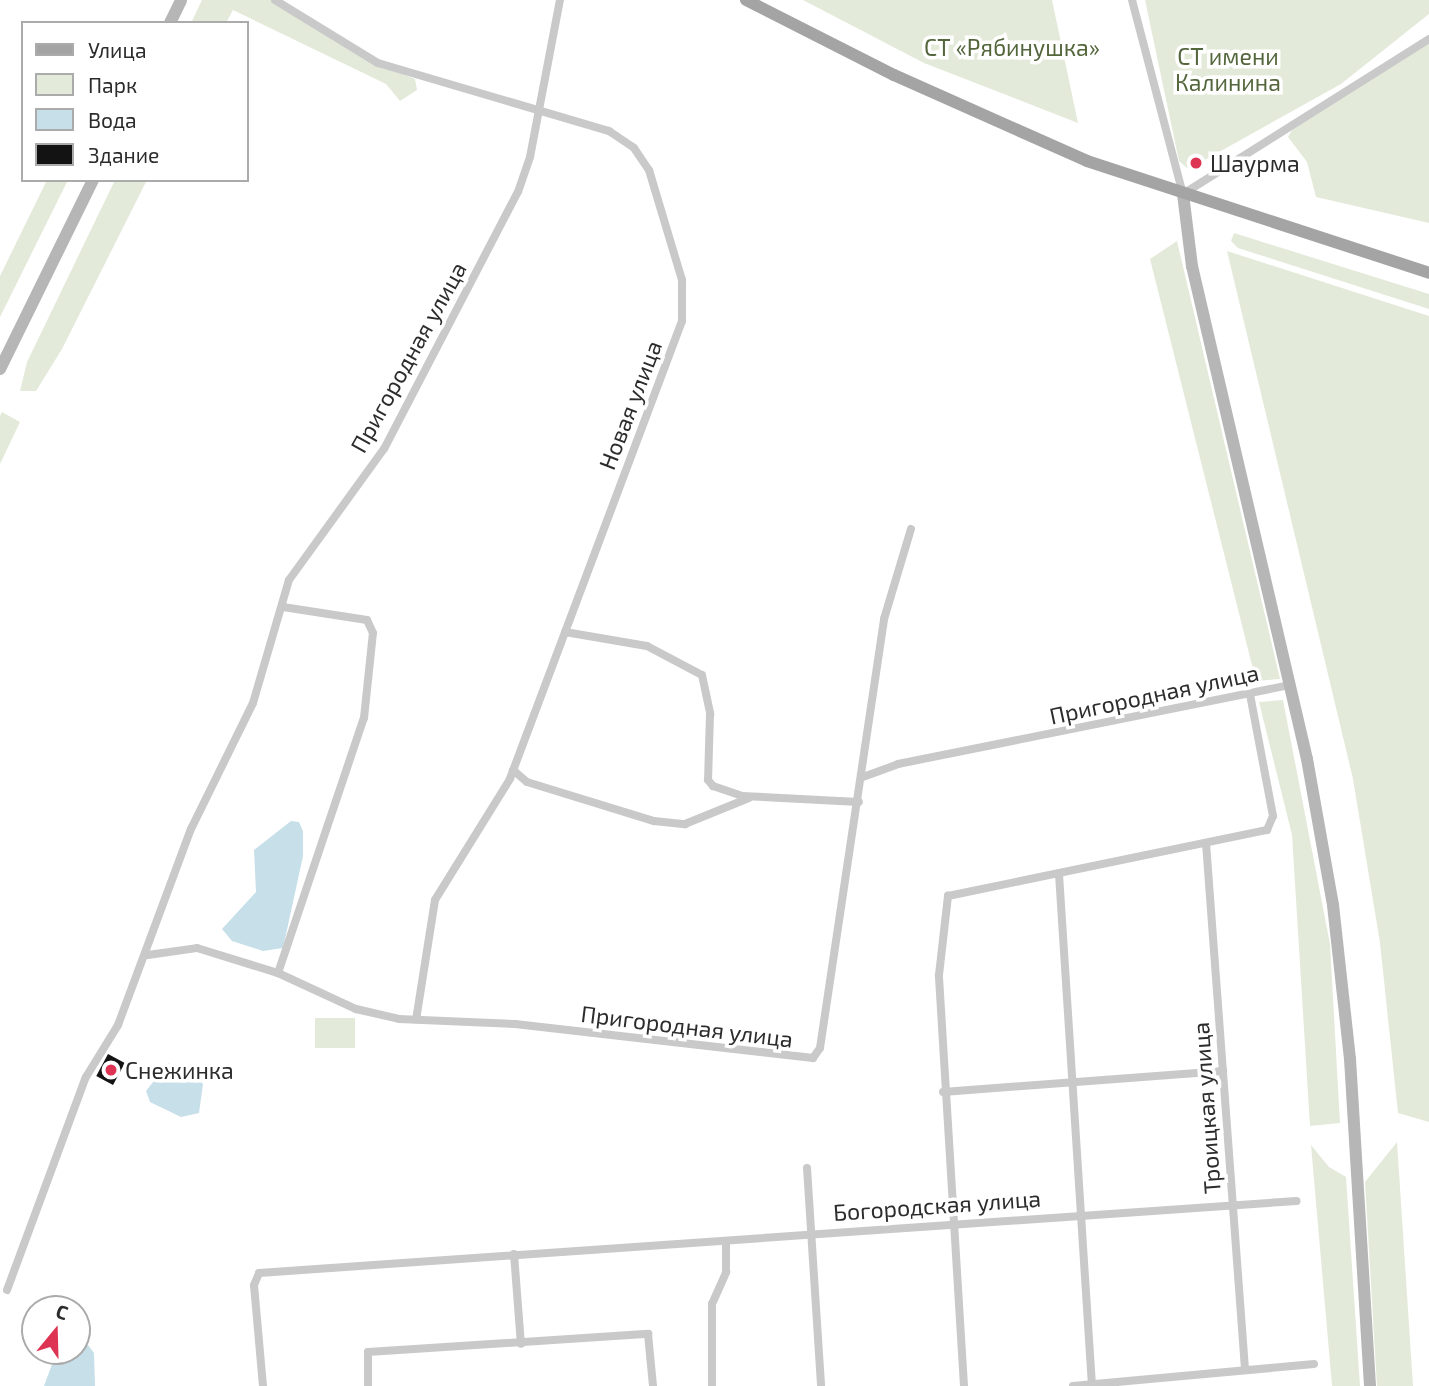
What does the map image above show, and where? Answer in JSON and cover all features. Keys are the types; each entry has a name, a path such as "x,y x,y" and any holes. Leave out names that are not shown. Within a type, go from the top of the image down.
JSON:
{"main road":[{"path":"746,0 998,122 1183,194 1429,273"}],"street":[{"path":"171,21 181,0"},
{"name":"Новая улица","path":"275,0 378,63 609,131 634,148 664,209 684,300 682,321 513,770 435,900 416,1020"},
{"name":"Пригородная улица","path":"7,1290 86,1077 118,1025 148,955 191,829 253,703 289,580 307,548 384,449 428,370 518,192 538,112 560,0"},
{"path":"1132,0 1183,194 1192,266 1324,844 1342,980 1370,1386"},
{"path":"1183,194 1429,39"},
{"path":"0,369 92,182"},
{"name":"Пригородная улица","path":"148,955 197,948 278,974 356,1009 416,1020 514,1024 813,1058 821,1048 884,620 911,529"},
{"path":"278,974 364,718 373,634 367,620 283,607"},
{"path":"565,632 647,646 702,675 710,714 708,780 755,796 859,802"},
{"name":"Пригородная улица","path":"863,776 898,764 1289,685"},
{"path":"964,1386 943,1092 939,975 948,896 1206,843 1272,825 1250,694"},
{"path":"513,770 527,782 675,823 685,824 755,796"},
{"name":"Троицкая улица","path":"1206,843 1245,1369"},
{"path":"1059,874 1092,1385"},
{"path":"943,1092 1223,1071"},
{"path":"807,1168 809,1234 821,1386"},
{"name":"Богородская улица","path":"262,1386 254,1285 259,1273 1297,1201"},
{"path":"712,1386 712,1304 726,1272 726,1242"},
{"path":"514,1254 521,1344"},
{"path":"368,1386 368,1352 648,1334 653,1386"},
{"path":"1073,1386 1314,1364"}],"green space":[{"path":"202,0 270,0 359,56 415,79 417,90 400,101 386,84 233,10 227,21 192,21"},
{"name":"СТ «Рябинушка»","path":"803,0 1052,0 1078,123 924,63"},
{"name":"СТ имени Калинина","path":"1145,0 1429,0 1429,14 1341,84 1194,166 1187,168 1179,161"},
{"path":"1429,40 1429,223 1316,197 1307,162 1288,137 1292,130"},
{"path":"46,182 67,182 0,317 0,276"},
{"path":"114,182 146,182 62,349 36,391 20,391 27,362"},
{"path":"1234,233 1429,294 1429,309 1238,248 1231,241"},
{"path":"1177,241 1280,679 1256,681 1150,259"},
{"path":"1227,251 1429,316 1429,1122 1398,1113 1380,943 1353,779"},
{"path":"2,412 20,422 0,464 0,416"},
{"path":"1283,700 1330,944 1340,1123 1310,1126 1292,835 1259,702"},
{"path":"315,1018 355,1018 355,1048 315,1048"},
{"path":"1397,1142 1413,1386 1377,1386 1365,1182"},
{"path":"1311,1145 1329,1167 1346,1177 1360,1386 1332,1386"}],"water":[{"path":"291,821 299,822 303,831 303,856 283,948 263,951 232,941 222,929 256,892 254,850"},
{"path":"168,1063 193,1072 203,1084 199,1113 181,1117 150,1102 146,1091"},
{"path":"91,1349 94,1353 95,1386 44,1386 52,1365 91,1365"}],"building":[{"name":"Снежинка","path":"108,1054 125,1063 113,1085 96,1076"}],"place":[{"name":"Шаурма","path":"1196,163"},
{"name":"Снежинка","path":"111,1070"}]}
